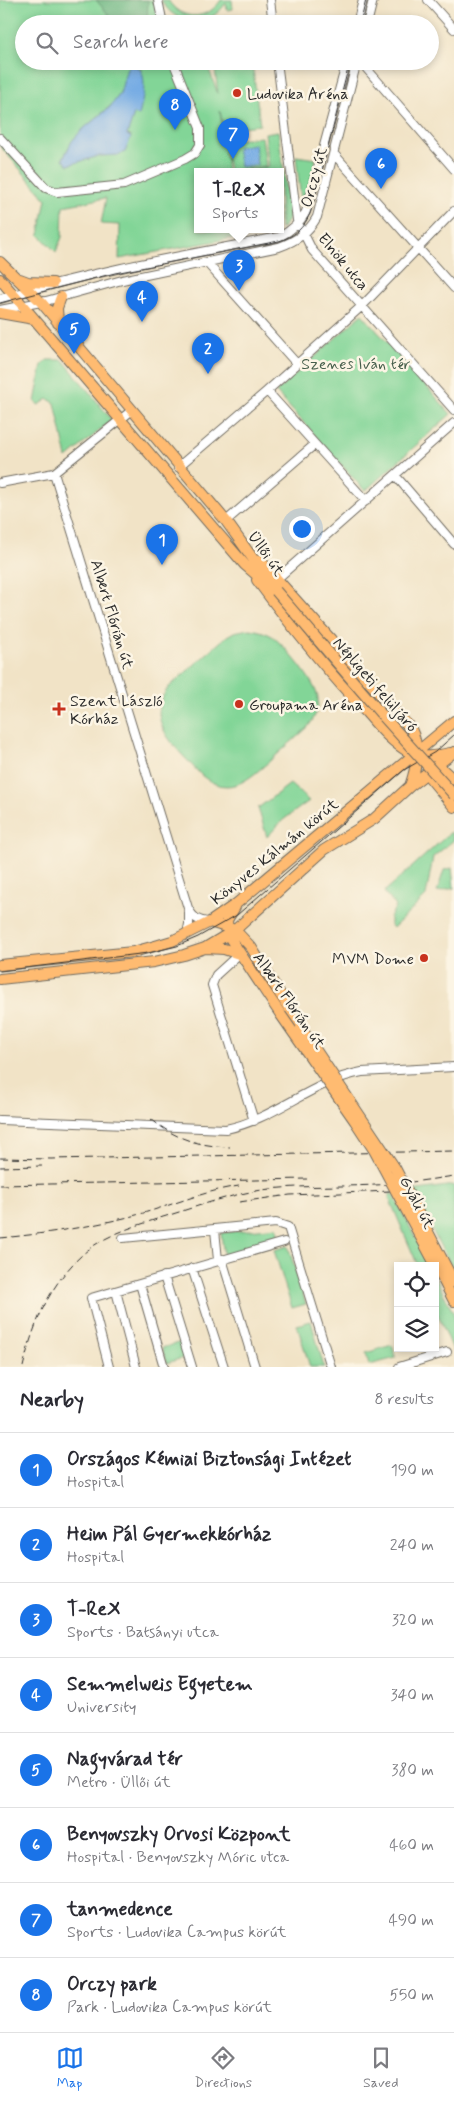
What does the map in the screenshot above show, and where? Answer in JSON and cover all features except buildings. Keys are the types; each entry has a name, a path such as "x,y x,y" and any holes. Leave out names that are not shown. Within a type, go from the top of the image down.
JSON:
{"main road":[{"name":"Üllői út","path":"0,262 41,302 178,467 226,521 276,591"},
{"path":"16,277 28,282 53,283"},
{"name":"Üllői út","path":"0,279 15,294 34,319 245,564 276,591"},
{"path":"58,323 57,308 61,297"},
{"path":"0,312 34,319"},
{"path":"232,530 278,578 411,729 426,738 436,737 430,765 435,787 454,807"},
{"path":"245,564 292,628 358,704 395,743 430,765 442,769 454,780"},
{"name":"Népligeti felüljáró","path":"276,591 382,715 454,795"},
{"path":"358,704 358,695 365,688 375,689"},
{"name":"Könyves Kálmán körút","path":"0,965 134,952 172,941 210,922 236,904 393,772 416,757 454,721"},
{"path":"395,743 408,737 411,729"},
{"path":"411,729 416,740 416,757 410,786 418,784 435,787"},
{"path":"393,772 398,753 395,743"},
{"path":"430,765 454,752"},
{"path":"454,752 451,767 454,775"},
{"name":"Könyves Kálmán körút","path":"0,979 154,962 184,956 205,948 250,918 324,850 374,819 430,765"},
{"path":"236,904 227,920 239,954"},
{"path":"250,918 248,930 251,947"},
{"path":"210,922 230,930"},
{"name":"Albert Flórián út","path":"230,930 251,947 284,1012 384,1169"},
{"path":"205,948 224,949 239,954"},
{"name":"Albert Flórián út","path":"239,954 284,1012 395,1168"},
{"name":"Gyáli út","path":"395,1168 438,1261 454,1301"},
{"name":"Gyáli út","path":"384,1169 438,1261 454,1282"}],"street":[{"path":"158,0 161,15"},
{"path":"270,0 271,15"},
{"path":"359,15 362,0"},
{"path":"369,15 373,0"},
{"path":"428,0 454,29"},
{"path":"0,138 46,188 57,192 124,185 185,159 198,149 201,136 200,128 177,70"},
{"path":"278,70 298,224"},
{"name":"Orczy út","path":"0,299 53,283 108,270 279,238 298,224 306,212 345,70"},
{"name":"Orczy út","path":"0,312 122,280 279,247 292,242 304,234 317,217 357,70"},
{"path":"367,70 454,169"},
{"path":"334,154 454,288"},
{"path":"178,467 363,305 454,211"},
{"name":"Elnök utca","path":"298,224 312,250 363,305"},
{"path":"207,262 297,364"},
{"path":"363,305 454,410"},
{"path":"267,391 366,501"},
{"path":"0,483 54,473 131,411"},
{"path":"278,578 454,423"},
{"path":"226,521 314,445"},
{"name":"Albert Flórián út","path":"54,473 188,908 189,924 187,934"},
{"path":"394,475 454,544"},
{"path":"188,908 192,916 198,920 210,922"},
{"name":"Albert Flórián út","path":"239,954 214,978 212,991 254,1122"},
{"path":"0,1120 199,1129 226,1128 254,1122 315,1088 349,1074 454,1067"},
{"path":"123,1238 276,1223 288,1227 331,1367"},
{"path":"215,1230 220,1259 255,1367"},
{"path":"109,1367 92,1298 220,1259 284,1242"},
{"path":"192,1268 224,1367"},
{"path":"164,1276 192,1367"},
{"path":"140,1284 164,1367"},
{"path":"116,1291 136,1367"},
{"path":"399,1367 447,1352"}],"green space":[{"path":"0,0 159,0 163,15 15,15 15,70 131,70 115,102 72,141 63,158 68,165 99,156 119,155 125,152 131,136 127,135 134,114 139,115 141,70 209,70 218,94 215,70 253,70 260,125 224,129 220,111 227,168 194,168 194,233 260,233 119,259 120,225 101,224 106,198 63,206 62,237 56,252 39,235 46,199 0,146"},
{"path":"96,0 148,0 147,15 108,14"},
{"path":"161,0 168,0 173,7 187,15 174,15"},
{"path":"221,0 232,0 233,9 227,10 226,3 214,15 202,15 209,12"},
{"path":"278,131 283,168 261,168 269,167 265,133"},
{"path":"262,137 266,166 229,168 225,141"},
{"path":"296,156 316,159 305,201 301,200"},
{"path":"284,174 290,216 284,226"},
{"name":"Szenes Iván tér","path":"362,314 451,414 365,491 276,392"},
{"path":"47,360 63,360 112,420 67,458 55,403 48,399 39,405 35,402 42,365"},
{"name":"Groupama Aréna","path":"249,629 261,631 272,636 285,648 312,684 318,699 318,707 314,718 307,728 255,773 239,784 221,785 211,782 201,775 166,734 159,712 161,700 169,687 227,636 234,632"},
{"path":"290,784 309,801 283,820 267,837 258,808"},
{"path":"451,832 454,840 433,857 426,896 393,928 390,924 390,917 396,906 384,892"},
{"path":"452,868 454,888 437,892 444,870"},
{"path":"454,1185 454,1271 411,1191"},
{"path":"390,1194 393,1194 428,1262 416,1262 389,1198"},
{"path":"277,1227 279,1240 224,1256 221,1233"},
{"path":"288,1246 306,1304 292,1308 274,1250"},
{"path":"439,1285 454,1314 454,1352 439,1317"},
{"path":"311,1321 324,1367 310,1367 297,1325"},
{"path":"181,1342 186,1357 167,1363 162,1348"},
{"path":"392,1345 396,1358 369,1365 366,1353"}],"water":[{"path":"126,70 140,70 144,85 142,102 139,116 134,114 127,135 131,137 125,152 119,155 99,156 68,165 63,159 72,141 82,130 110,107 120,94"},
{"path":"255,144 257,165 240,167 237,147"}],"tram line":[{"path":"362,15 366,0"},
{"path":"0,303 115,273 279,241 299,230 313,206 348,70"},
{"path":"0,971 148,953 177,946 198,937 237,915 404,770 435,752 454,735"}],"railway":[{"path":"151,1119 169,1132 188,1140 208,1145 230,1147"},
{"path":"0,1158 51,1159 454,1151"},
{"path":"0,1167 42,1166"},
{"path":"23,1367 37,1321 60,1279 90,1248 120,1232 212,1202 262,1190 361,1186 414,1182 454,1176"},
{"path":"0,1185 307,1179"},
{"path":"0,1238 88,1226 140,1214 213,1191 239,1186"},
{"path":"239,1202 290,1195 391,1191"}],"place":[{"name":"Ludovika Aréna","path":"237,93"},
{"name":"Orczy park","path":"175,130"},
{"name":"tanmedence","path":"233,159"},
{"name":"Benyovszky Orvosi Központ","path":"381,189"},
{"name":"T-ReX","path":"239,291"},
{"name":"Semmelweis Egyetem","path":"142,322"},
{"name":"Nagyvárad tér","path":"74,354"},
{"name":"Heim Pál Gyermekkórház","path":"208,374"},
{"name":"Országos Kémiai Biztonsági Intézet","path":"162,565"},
{"name":"Groupama Aréna","path":"239,704"},
{"name":"Szent László Kórház","path":"59,709"},
{"name":"MVM Dome","path":"424,958"}]}
